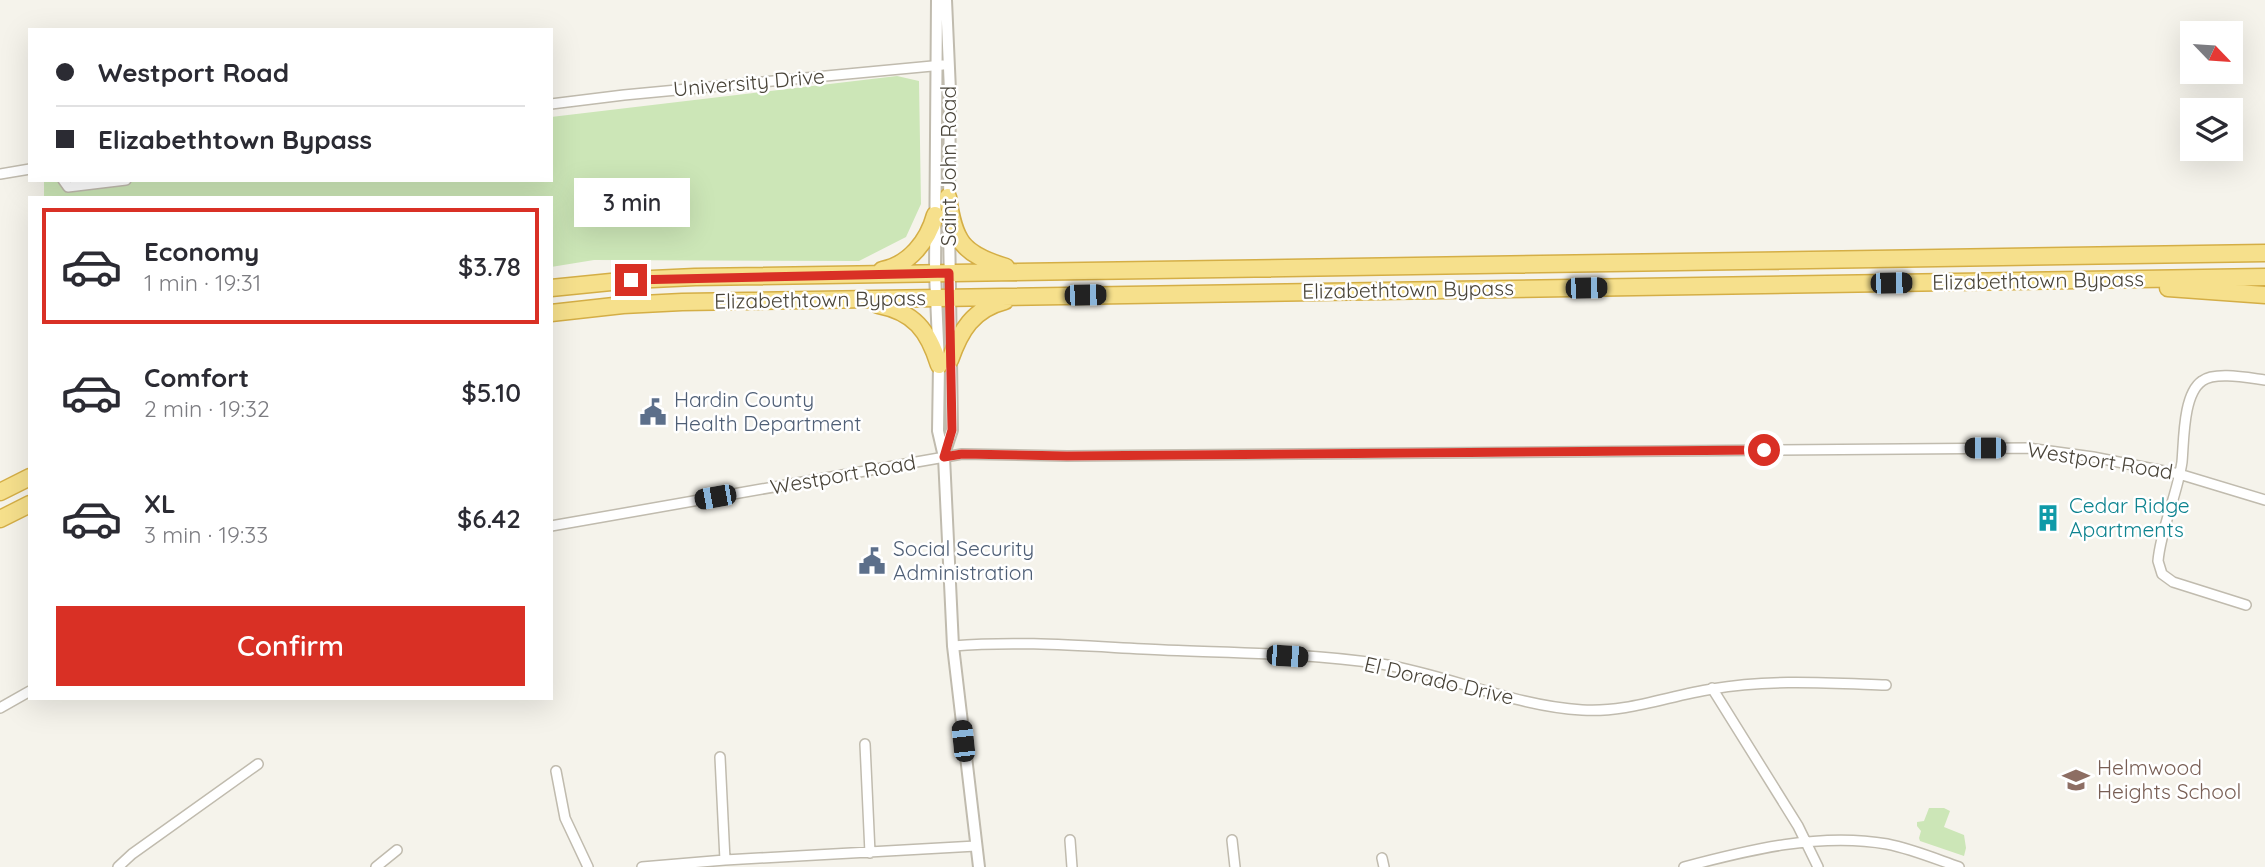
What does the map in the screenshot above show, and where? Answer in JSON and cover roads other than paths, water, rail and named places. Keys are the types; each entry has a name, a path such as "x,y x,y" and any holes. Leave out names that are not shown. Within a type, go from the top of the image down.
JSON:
{"highway":[{"path":"948,197 953,227 968,249 991,263 1029,272"},
{"path":"837,275 889,268 901,262 920,246 935,215"},
{"path":"2034,257 2265,243"},
{"name":"Elizabethtown Bypass","path":"553,288 663,278 2265,253"},
{"name":"Elizabethtown Bypass","path":"553,313 682,302 2265,277"},
{"path":"2079,280 2265,295"},
{"path":"837,300 882,306 909,316 919,324 944,362 960,333 977,314 1000,302 1030,296"},
{"path":"0,492 28,478"},
{"path":"0,519 28,505"}],"street":[{"name":"Saint John Road","path":"937,0 935,215 942,273 944,362 952,430 944,457 953,646 979,867"},
{"name":"Saint John Road","path":"942,273 948,197 950,91 946,0"},
{"name":"University Drive","path":"553,104 638,93 948,64"},
{"path":"0,174 28,169"},
{"path":"64,182 68,187 109,182"},
{"path":"2246,605 2180,586 2162,574 2158,561 2179,474 2191,393 2206,378 2216,376 2265,380"},
{"name":"Westport Road","path":"553,526 962,454 1067,456 2017,448 2083,455 2179,474 2223,485 2265,500"},
{"name":"El Dorado Drive","path":"953,646 1104,646 1339,659 1404,668 1525,701 1601,711 1712,688 1790,681 1886,685"},
{"path":"1712,688 1798,826 1818,867"},
{"path":"0,708 28,692"},
{"path":"865,744 870,853"},
{"path":"720,757 725,860"},
{"path":"118,867 132,854 258,764"},
{"path":"556,771 565,818 587,867"},
{"path":"1070,840 1073,867"},
{"path":"1232,840 1235,867"},
{"path":"1684,867 1757,849 1848,840 1887,844 1959,867"},
{"path":"642,867 976,846"},
{"path":"376,867 397,850"}],"place":[{"name":"Hardin County Health Department","path":"653,412"},
{"name":"Cedar Ridge Apartments","path":"2048,518"},
{"name":"Social Security Administration","path":"872,561"},
{"name":"Helmwood Heights School","path":"2076,780"}]}
